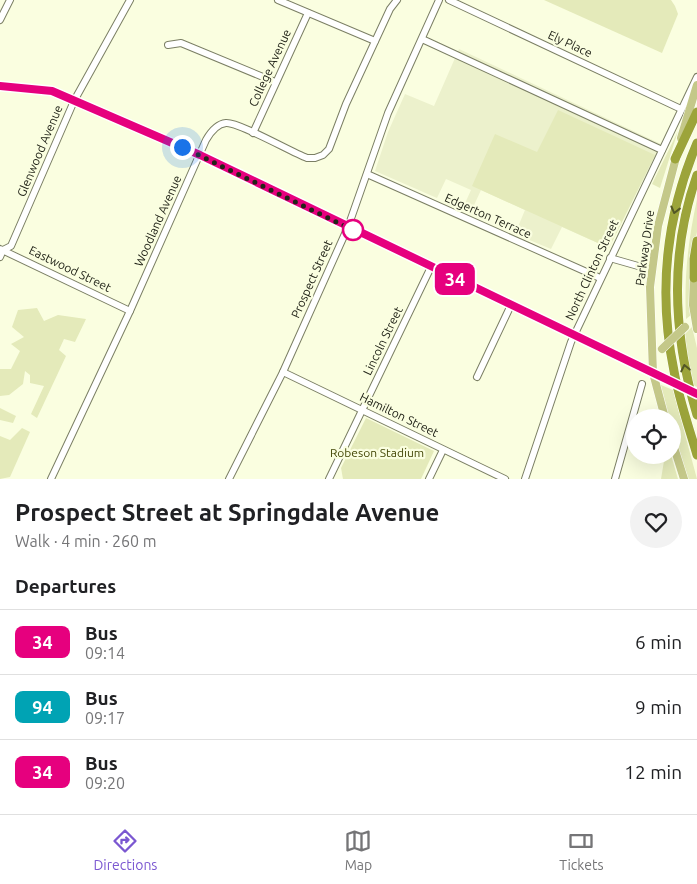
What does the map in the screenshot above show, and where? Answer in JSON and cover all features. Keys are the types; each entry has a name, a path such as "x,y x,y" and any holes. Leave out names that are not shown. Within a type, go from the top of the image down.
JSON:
{"highway":[{"path":"675,159 697,112"},
{"path":"697,144 681,188 672,222 665,293 667,328 674,372 697,455"},
{"path":"697,175 682,232 677,266 676,292 682,352 697,415"},
{"path":"695,284 694,259 697,241"}],"main road":[{"name":"Parkway Drive","path":"663,409 653,373 650,306 652,270 662,209 697,85"},
{"path":"697,263 694,315 697,329"},
{"path":"652,338 655,348 658,350 662,349 692,320 694,315"},
{"path":"679,464 684,479"}],"street":[{"path":"0,20 10,0"},
{"name":"Glenwood Avenue","path":"1,252 10,246 74,101 129,0"},
{"path":"278,0 375,41"},
{"name":"Woodland Avenue","path":"52,479 212,130 226,123 253,133 307,158 323,155 333,141 346,104 390,9 397,0"},
{"name":"Prospect Street","path":"229,479 283,372 348,227 388,113 440,0"},
{"name":"Ely Place","path":"449,0 681,109"},
{"name":"College Avenue","path":"253,133 308,13"},
{"path":"422,39 662,150"},
{"path":"168,44 181,43 275,82"},
{"name":"North Clinton Street","path":"525,479 574,336 697,77"},
{"path":"0,86 52,91 200,155 431,268 697,394"},
{"name":"Edgerton Terrace","path":"367,174 600,278"},
{"name":"Eastwood Street","path":"1,252 130,311"},
{"path":"610,258 652,270"},
{"name":"Lincoln Street","path":"329,479 431,268"},
{"path":"477,377 511,306"},
{"name":"Hamilton Street","path":"283,372 505,479"},
{"path":"615,479 642,384"},
{"path":"429,479 443,450"}],"shaded area":[{"path":"459,49 661,144 609,248 562,227 551,249 515,234 525,210 481,190 470,214 462,210 471,190 446,179 437,198 375,171 388,132 405,94 434,106"}],"green space":[{"path":"544,0 671,0 678,14 662,53"},
{"path":"558,110 655,155 609,248 472,186 495,134 537,152"},
{"path":"678,131 660,188 652,184"},
{"path":"697,199 697,232 690,280 691,315 686,319 687,259"},
{"path":"37,308 44,321 58,315 86,319 75,342 64,339 59,350 66,356 37,418 31,414 44,386 30,383 30,375 25,371 23,384 9,395 0,396 0,369 11,369 20,351 11,344 24,337 12,327 18,310"},
{"path":"692,327 697,348 697,387 693,385 685,334"},
{"path":"661,385 673,390 678,409 667,409"},
{"path":"0,408 16,416 13,423 0,420"},
{"name":"Robeson Stadium","path":"366,418 434,451 421,479 343,479 341,468"},
{"path":"681,420 697,479 687,479 681,458"},
{"path":"22,428 30,432 10,477 0,479 0,436 10,440"},
{"path":"664,464 674,464 678,479 661,479"}],"bus line":[{"name":"34","path":"0,86 52,91 200,155 431,268 697,394"}],"route":[{"path":"182,147 353,230"}]}
